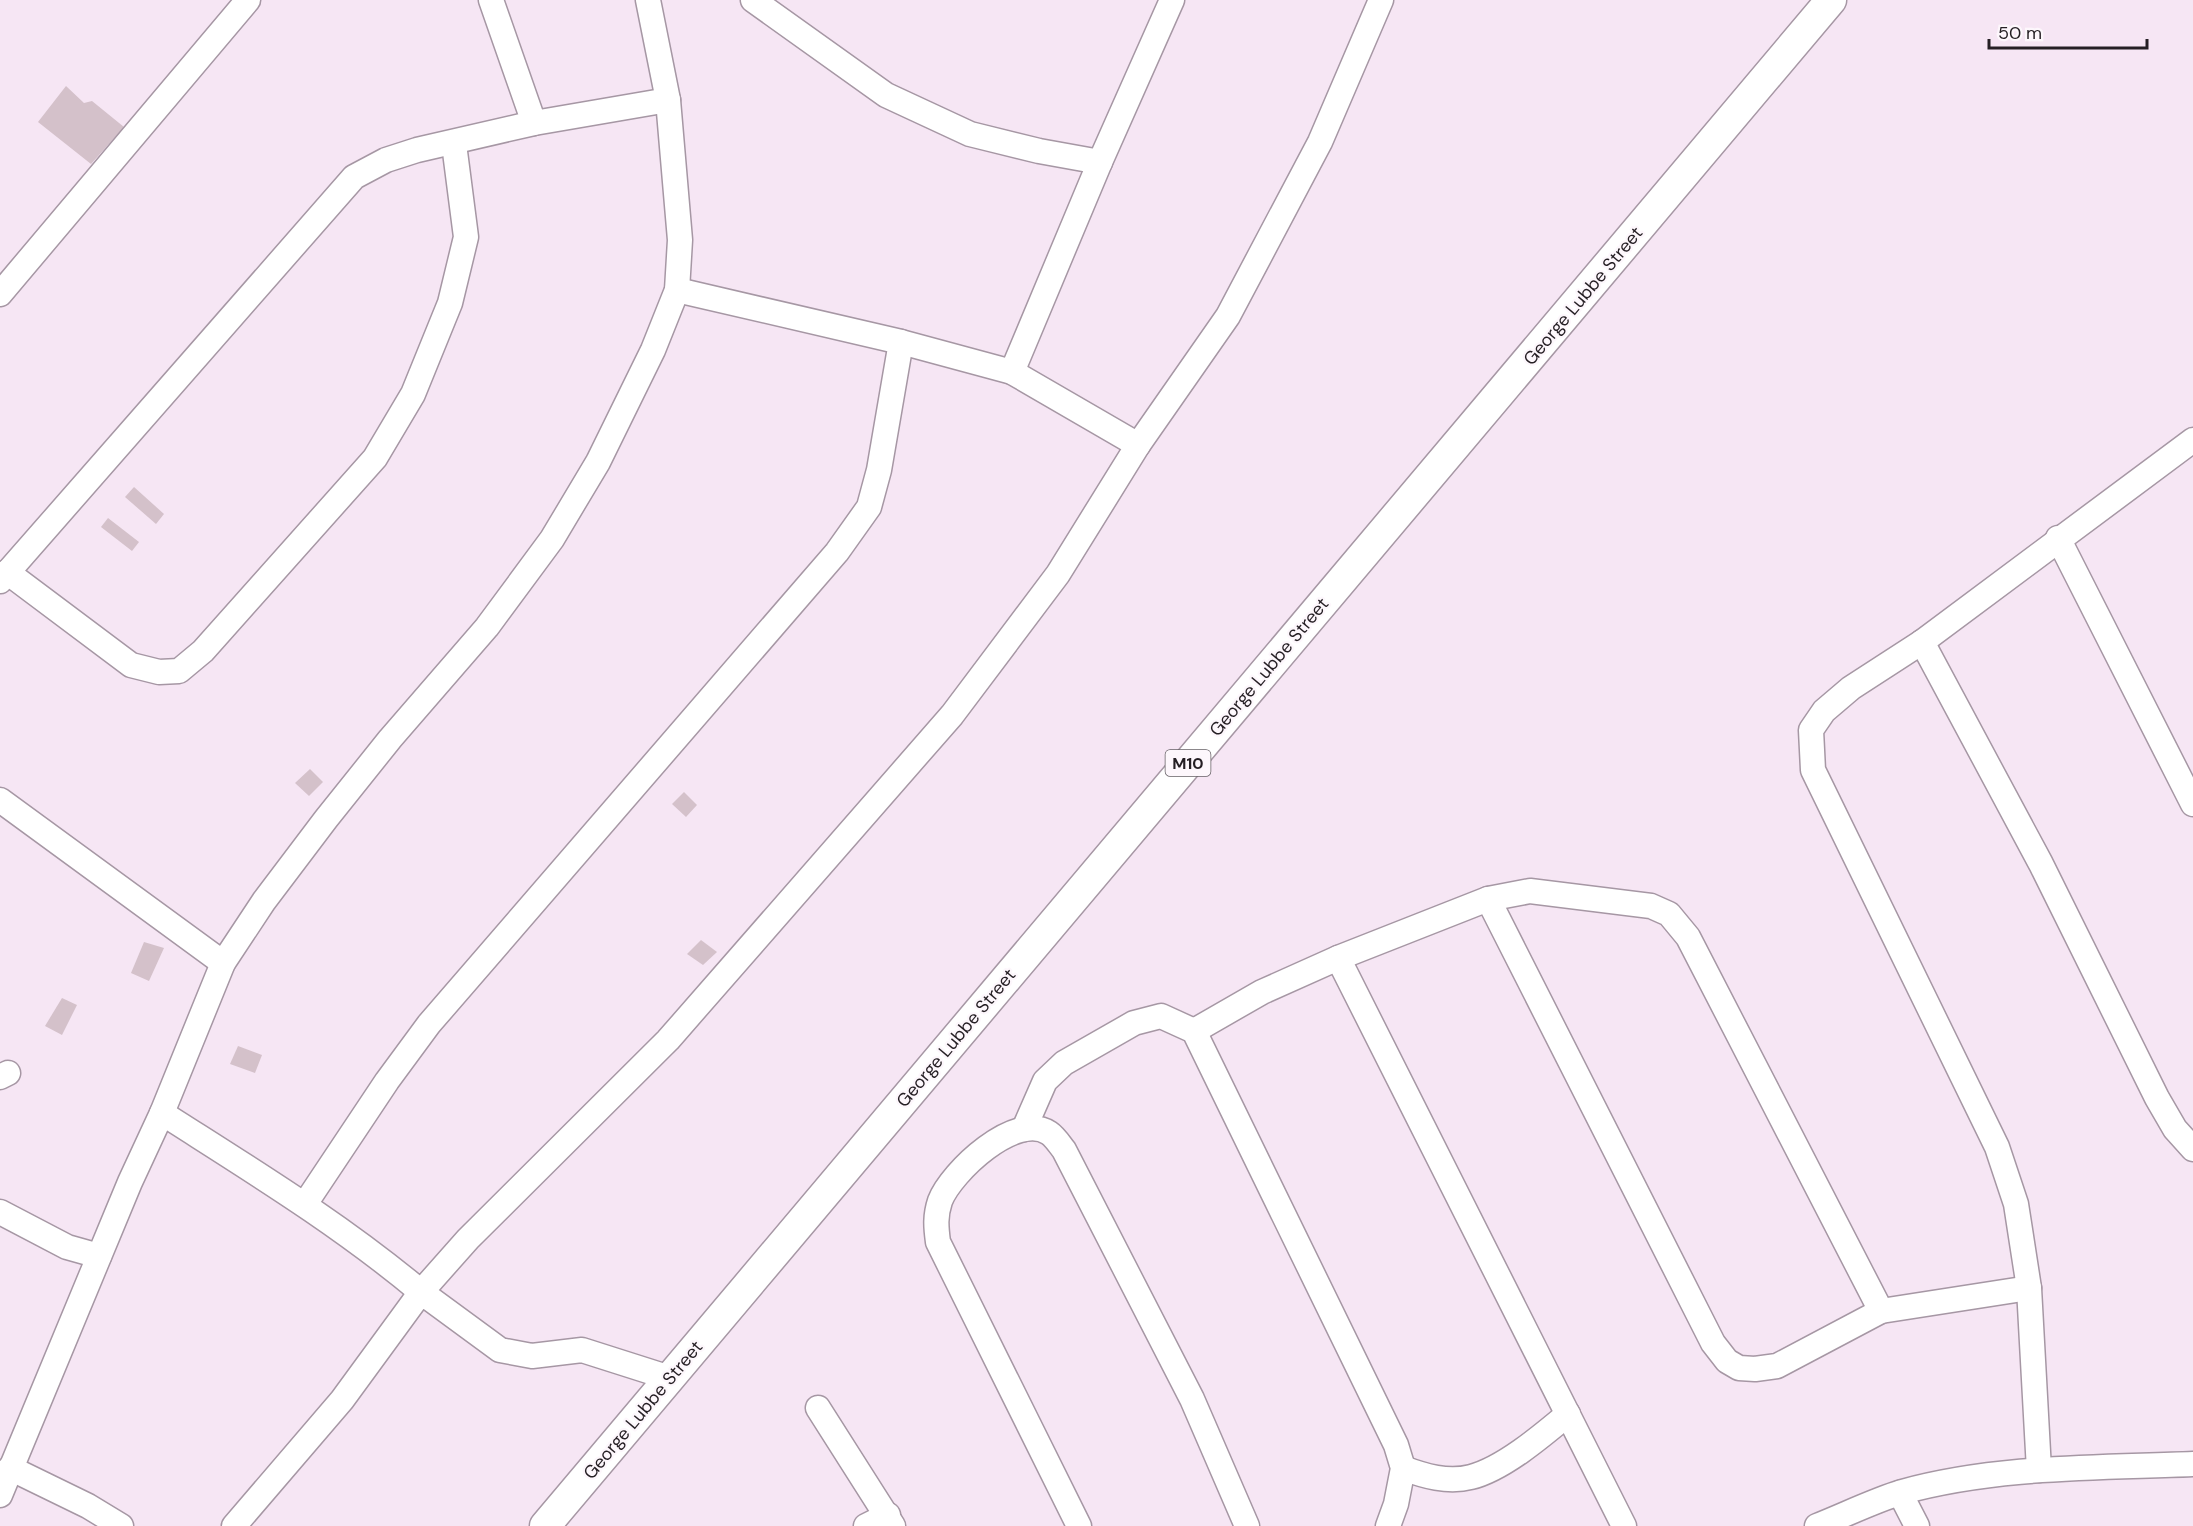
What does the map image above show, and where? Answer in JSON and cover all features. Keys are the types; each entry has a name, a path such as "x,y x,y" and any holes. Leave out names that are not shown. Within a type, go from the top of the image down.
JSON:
{"main road":[{"name":"George Lubbe Street","path":"545,1526 1831,0"}],"street":[{"path":"0,294 248,0"},
{"path":"491,0 534,123"},
{"path":"0,1495 223,963 264,901 326,819 390,739 487,627 552,539 598,462 653,350 677,290 680,240 668,100 648,0"},
{"path":"753,0 886,95 907,105 970,134 1039,151 1100,162"},
{"path":"1012,372 1100,162 1172,0"},
{"path":"234,1526 342,1400 421,1292 468,1239 669,1040 952,715 1058,574 1138,445 1228,316 1320,142 1382,0"},
{"path":"454,144 466,237 450,303 412,394 375,458 203,651 179,670 159,672 131,665 4,577 354,177 386,160 417,150 454,144 534,123 668,100"},
{"path":"677,290 901,342 1012,372 1138,445"},
{"path":"305,1204 429,1024 837,552 869,507 879,470 901,342"},
{"path":"2039,1470 2029,1288 2016,1204 1997,1147 1813,770 1811,730 1824,711 1851,688 1922,642 2058,538 2193,440"},
{"path":"2058,538 2193,804"},
{"path":"1922,642 2041,864 2157,1098 2175,1129 2193,1149"},
{"path":"0,800 223,963"},
{"path":"1194,1031 1262,992 1338,958 1488,899 1530,891 1651,906 1669,914 1688,938 1881,1311"},
{"path":"1488,899 1713,1343 1727,1361 1739,1368 1777,1365 1881,1311 2029,1288"},
{"path":"1338,958 1624,1526"},
{"path":"1024,1129 1045,1081 1064,1063 1134,1023 1161,1016 1194,1031 1396,1444 1403,1468 1396,1504 1388,1526"},
{"path":"162,1113 305,1204 370,1250 421,1292 500,1350 532,1356 582,1350 670,1378"},
{"path":"1079,1526 938,1242 935,1223 941,1200 958,1171 1002,1137 1024,1129 1048,1132 1065,1150 1192,1400 1246,1526"},
{"path":"0,1212 67,1247 99,1256"},
{"path":"818,1408 891,1520 866,1526"},
{"path":"1403,1468 1443,1480 1471,1477 1533,1444 1568,1414"},
{"path":"1817,1526 1900,1493 1951,1481 2039,1470 2193,1464"},
{"path":"10,1468 88,1506 121,1526"},
{"path":"1900,1493 1917,1526"}],"building":[{"path":"66,86 84,103 92,101 124,127 91,164 38,122"},
{"path":"134,487 164,514 156,524 125,497"},
{"path":"108,518 139,542 132,551 101,527"},
{"path":"310,769 323,782 309,796 295,783"},
{"path":"684,792 697,805 686,817 672,804"},
{"path":"701,940 717,952 703,965 687,954"},
{"path":"144,942 164,948 149,981 131,973"},
{"path":"62,998 77,1005 62,1035 45,1026"},
{"path":"238,1046 262,1055 255,1073 230,1064"}]}
